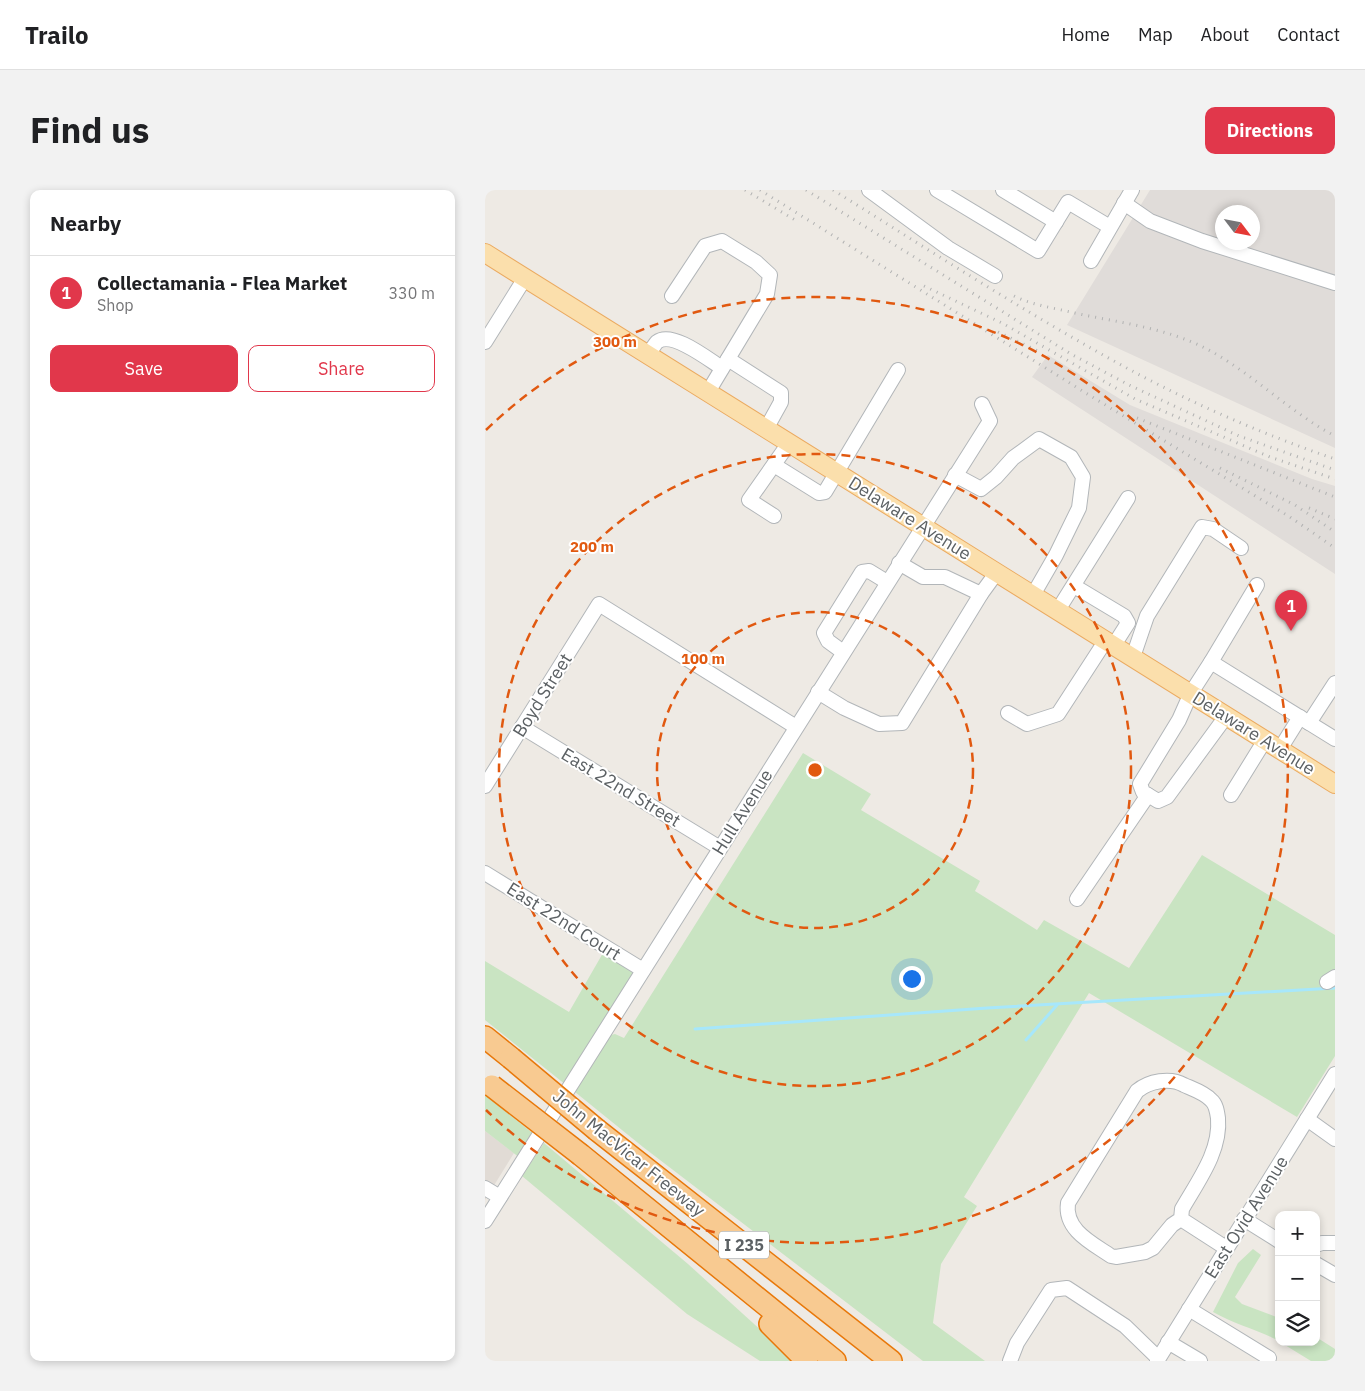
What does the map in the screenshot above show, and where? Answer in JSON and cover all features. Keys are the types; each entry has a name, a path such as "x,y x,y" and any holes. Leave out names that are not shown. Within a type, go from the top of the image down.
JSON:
{"highway":[{"name":"John MacVicar Freeway","path":"485,1037 597,1130 891,1361"},
{"name":"John MacVicar Freeway","path":"489,1083 835,1361"},
{"path":"683,1237 807,1361"}],"main road":[{"name":"Delaware Avenue","path":"485,253 1334,781"}],"street":[{"path":"869,190 948,248 995,276"},
{"path":"937,190 1038,251 1068,202 1110,227"},
{"path":"1003,190 1056,222"},
{"path":"1091,260 1132,190"},
{"path":"1124,203 1150,220 1202,241 1335,283"},
{"path":"672,296 705,246 722,241 756,262 770,275 767,294 707,392"},
{"path":"485,342 525,278"},
{"path":"648,355 658,341 665,338 672,339 781,392 781,402 766,429"},
{"path":"774,465 819,493 825,492 898,370"},
{"name":"Hull Avenue","path":"485,1221 990,421 982,404"},
{"path":"955,475 981,489 1013,458 1039,439 1071,457 1083,477 1079,508 1056,556 1033,595"},
{"path":"774,516 749,500 789,443"},
{"path":"1058,610 1128,498"},
{"path":"1133,657 1147,616 1202,527 1213,529 1241,548"},
{"path":"899,563 923,577 945,577 981,594"},
{"path":"843,652 828,641 824,634 862,572 869,571 887,582"},
{"path":"818,692 844,708 879,724 902,723 981,594 997,572"},
{"path":"1227,716 1167,797 1158,801 1143,792 1140,784 1179,720 1191,693 1257,585"},
{"path":"1008,713 1027,724 1057,714 1110,643 1128,623 1124,616 1074,586"},
{"name":"Boyd Street","path":"485,786 599,604 796,727"},
{"path":"1211,662 1335,739"},
{"path":"1231,795 1273,744 1304,720 1335,683"},
{"name":"East 22nd Street","path":"522,727 720,848"},
{"path":"1077,899 1148,795"},
{"name":"East 22nd Court","path":"485,873 643,970"},
{"name":"East Ovid Avenue","path":"1157,1360 1335,1074"},
{"path":"1157,1081 1181,1083 1210,1099 1215,1105 1217,1113 1218,1139 1213,1153 1182,1209 1181,1219 1173,1225 1153,1248 1145,1252 1116,1257 1111,1256 1078,1234 1070,1219 1067,1208 1068,1203 1137,1091 1143,1086 1157,1081"},
{"path":"1307,1119 1335,1139"},
{"path":"485,1188 500,1197"},
{"path":"1181,1219 1227,1248"},
{"path":"1244,1220 1275,1239"},
{"path":"1320,1244 1335,1243"},
{"path":"1320,1266 1335,1275"},
{"path":"1010,1361 1017,1343 1051,1290 1067,1288 1125,1326 1157,1360"},
{"path":"1189,1308 1271,1360"},
{"path":"1168,1342 1200,1361"}],"shaded area":[{"path":"1150,190 1335,190 1335,448 1067,325"},
{"path":"1048,355 1130,405 1312,479 1335,486 1335,574 1032,377"},
{"path":"485,1131 514,1153 485,1200"}],"green space":[{"path":"803,753 871,794 861,810 980,881 975,891 1037,930 1044,920 1129,968 1202,855 1335,935 1335,1056 1297,1117 1089,993 964,1197 977,1206 941,1264 933,1323 985,1361 923,1361 643,1147 575,1092 611,1035 615,1034 624,1038"},
{"path":"603,953 633,973 566,1085 485,1020 485,961 569,1012"},
{"path":"485,1095 535,1135 520,1158 485,1131"},
{"path":"544,1143 688,1264 795,1361 760,1361 687,1314 522,1176"},
{"path":"1253,1249 1261,1255 1235,1297 1242,1304 1275,1316 1275,1339 1213,1312 1238,1263"},
{"path":"1320,1340 1335,1349 1335,1361 1311,1361 1287,1346 1320,1346"}],"waterway":[{"path":"695,1029 987,1008 1335,988"},
{"path":"1026,1040 1057,1005"}],"railway":[{"path":"745,190 795,220"},
{"path":"760,190 1089,395 1290,517 1335,548"},
{"path":"806,190 1071,354 1129,385 1239,436 1335,470"},
{"path":"833,190 1007,299 1140,375 1222,415 1335,459"},
{"path":"924,286 1002,323 1135,399 1270,457 1335,479"},
{"path":"1014,296 1046,307 1161,331 1192,342 1229,362 1299,413 1335,436"},
{"path":"998,332 1038,351"},
{"path":"1137,418 1335,497"},
{"path":"1220,468 1295,505 1335,532"},
{"path":"1309,508 1335,519"}],"place":[{"name":"Collectamania - Flea Market","path":"1291,631"}]}
